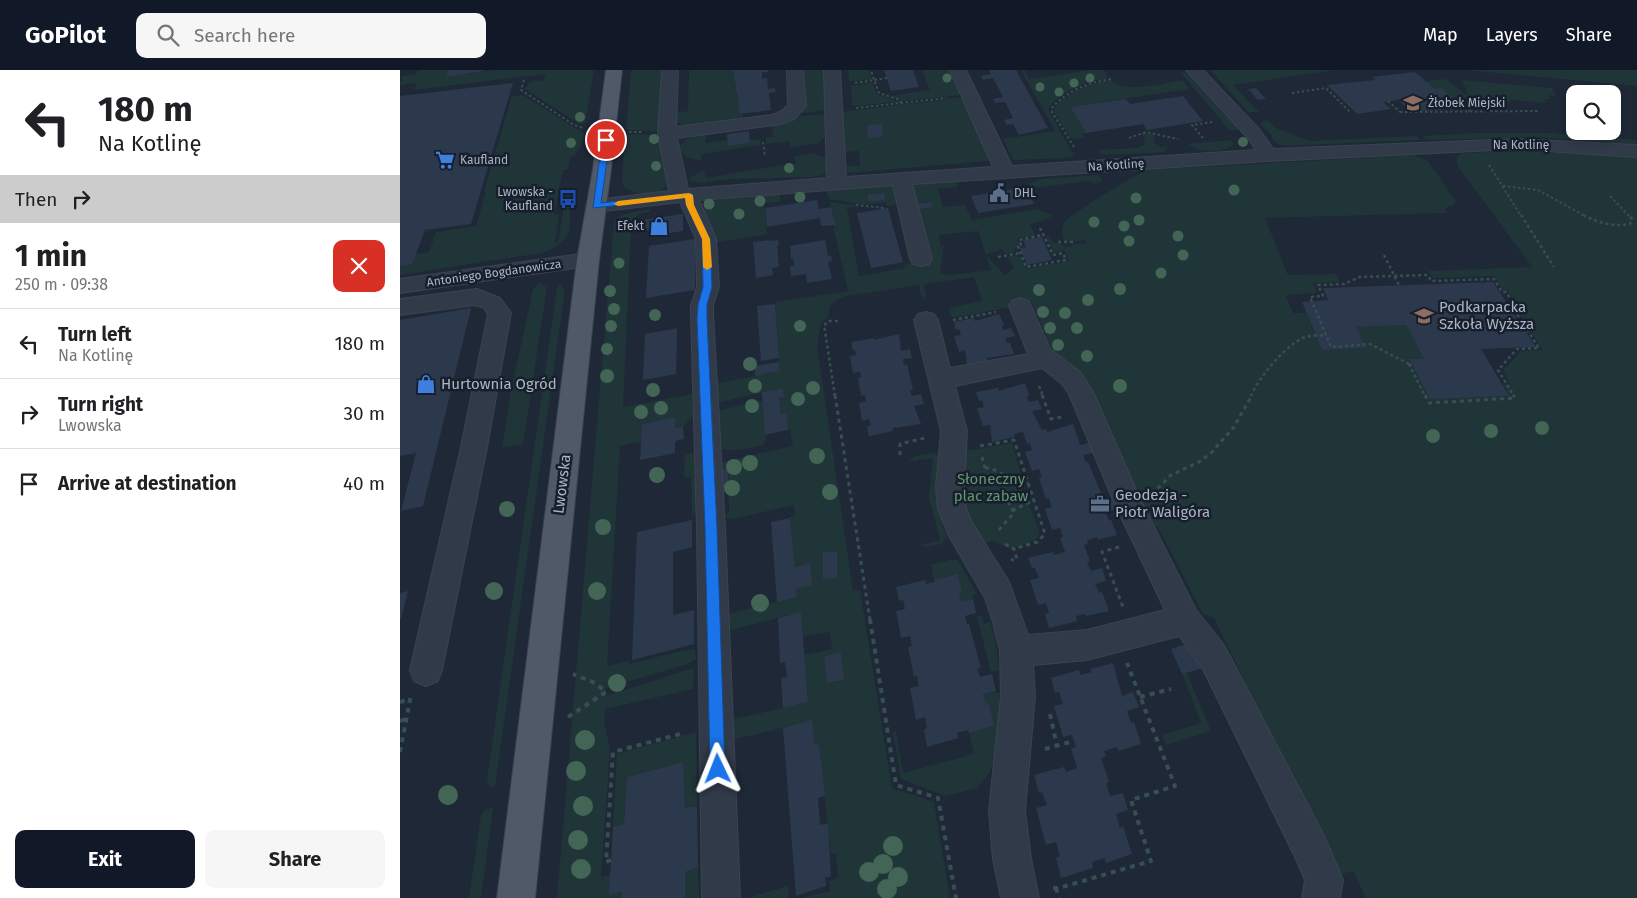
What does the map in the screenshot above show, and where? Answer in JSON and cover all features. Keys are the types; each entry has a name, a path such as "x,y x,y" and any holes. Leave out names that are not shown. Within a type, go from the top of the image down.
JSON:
{"main road":[{"name":"Lwowska","path":"516,898 588,260 614,70"}],"street":[{"path":"670,70 667,134 685,196 706,239 708,287 702,305 702,319 711,528 721,898"},
{"path":"667,134 768,121 788,115 797,106 796,70"},
{"path":"832,70 837,183"},
{"path":"958,70 1005,172"},
{"path":"1194,70 1254,134 1268,155"},
{"name":"Na Kotlinę","path":"596,206 837,183 1268,155 1476,145 1541,145 1637,151"},
{"path":"901,179 921,259"},
{"name":"Antoniego Bogdanowicza","path":"400,286 588,260"},
{"path":"400,307 477,297 492,303 500,312 474,447 426,670"},
{"path":"1008,309 1038,350 1041,370"},
{"path":"938,318 942,379 954,431 950,487 952,509 959,527 998,592 1009,622 1016,651 1018,696 1007,811 1012,859 1020,898"},
{"path":"942,379 1041,370 1067,375 1077,386 1128,502 1185,620 1204,640 1213,656 1311,849 1324,880 1321,898"},
{"path":"1016,651 1086,645 1185,620"}],"path":[{"path":"886,78 874,80 879,93 900,100 901,103"},
{"path":"1076,150 1052,112 1052,108 1073,90 1088,83 1110,79"},
{"path":"524,80 521,90 574,125"},
{"path":"1292,93 1326,88 1351,113"},
{"path":"834,111 969,95"},
{"path":"1457,100 1470,112"},
{"path":"1388,101 1401,113 1538,111"},
{"path":"1198,133 1192,125 1218,121"},
{"path":"1129,138 1146,132 1178,139"},
{"path":"763,144 765,156"},
{"path":"1476,145 1554,267"},
{"path":"1503,186 1538,190 1587,216 1611,225 1623,226 1630,224 1632,219 1628,213 1610,196"},
{"path":"1040,228 1053,254 1063,252 1066,260 1026,267 1018,246 1021,245 1019,240 1043,235"},
{"path":"1058,242 1076,242"},
{"path":"998,257 1020,253"},
{"path":"1384,255 1399,285"},
{"path":"1428,275 1431,281 1494,279 1502,292 1506,292 1519,311 1517,314 1539,348 1517,349 1498,370 1514,398 1429,403 1411,365 1370,344 1331,347 1326,335 1310,297 1323,296 1318,285 1344,284 1360,277 1428,275"},
{"path":"938,318 951,320 1008,309"},
{"path":"840,321 829,321 824,325 896,785 938,798 956,898"},
{"path":"1128,502 1153,493 1172,475 1199,462 1211,453 1234,427 1247,406 1256,384 1291,345 1304,337 1326,335"},
{"path":"1041,370 1051,419 1070,415"},
{"path":"979,446 1014,440 1045,534 1037,542 1014,549"},
{"path":"899,446 900,454"},
{"path":"983,462 985,468 1004,475 1004,494 1014,514 1004,522 993,538"},
{"path":"1003,481 1028,483"},
{"path":"1012,511 1034,500"},
{"path":"1120,547 1102,552 1125,614"},
{"path":"1017,559 1019,568"},
{"path":"1048,885 1056,888 1151,861 1130,800 1175,786 1125,657"},
{"path":"400,752 401,738 416,680 426,670"},
{"path":"566,718 606,692 590,680 574,676 570,670"},
{"path":"1140,698 1171,689"},
{"path":"400,702 410,699"},
{"path":"400,721 406,719"},
{"path":"611,860 606,862 613,752 693,731"},
{"path":"1038,751 1074,741"},
{"path":"1056,888 1059,898"}],"green space":[{"path":"418,70 448,70 446,77 494,70 594,70 585,123 579,124 525,89 530,82 544,80 546,74 414,90 417,83 400,85 402,76 416,74"},
{"path":"631,70 661,70 658,131 626,130"},
{"path":"689,70 733,70 738,104 740,104 743,121 685,126 675,122 674,113 688,111"},
{"path":"801,70 826,70 826,110 797,114"},
{"path":"848,70 869,70 872,79 849,82"},
{"path":"922,70 950,70 963,95 903,101 891,96 930,90"},
{"path":"1021,70 1025,70 1029,79 1090,70 1104,70 1109,78 1092,81 1068,92 1048,109 1072,152 1076,152 1070,158 1013,160 1003,139 1055,131"},
{"path":"1210,70 1336,70 1233,85 1259,112 1248,112"},
{"path":"1465,70 1637,70 1637,86"},
{"path":"1189,72 1240,129 1230,131 1181,73"},
{"path":"1446,79 1466,95 1468,94 1462,80 1552,88 1556,96 1548,95 1550,99 1544,99 1546,103 1510,100 1510,102 1469,102 1465,99 1455,100 1441,89 1435,89 1426,81"},
{"path":"1111,80 1117,84 1135,87 1182,80 1189,89 1070,107 1086,133 1082,134 1084,138 1074,139 1069,137 1053,110 1065,98 1079,89"},
{"path":"872,82 877,94 898,102 852,106 851,86"},
{"path":"523,95 585,134 575,156 570,157 568,169 563,170 554,215 559,215 555,243 558,242 564,205 570,204 568,235 559,245 541,253 400,275 400,266 416,254 429,252 436,232 476,226 486,192 484,191 493,161 495,160 494,156 512,96"},
{"path":"964,97 990,159 987,161 849,173 842,167 860,165 859,151 842,152 839,112"},
{"path":"825,114 826,136 819,143 791,147 789,141 766,144 766,138 773,137 772,123 792,117"},
{"path":"1267,120 1276,128 1310,141 1417,136 1420,140 1283,146 1271,138 1273,137 1259,123"},
{"path":"706,133 706,143 728,140 728,146 750,143 750,140 760,139 761,145 701,154 702,161 687,157 681,152 680,145 686,139"},
{"path":"1477,133 1548,133 1566,134 1566,139 1535,137 1426,140 1423,136"},
{"path":"625,134 658,135 667,183 664,188 646,194 632,191 622,184"},
{"path":"1141,134 1154,134 1155,143 1161,147 1169,146 1164,152 1104,155 1096,150 1139,148 1144,144 1145,140"},
{"path":"1621,139 1637,140 1637,144 1579,140"},
{"path":"1232,140 1233,145 1229,148 1217,151 1198,150 1189,144"},
{"path":"1525,151 1637,157 1637,898 1366,898 1353,871 1338,875 1214,618 1203,614 1158,527 1150,525 1054,354 1032,303 953,318 948,310 952,307 982,301 974,277 924,284 926,296 924,298 921,296 919,285 846,296 835,301 829,309 829,317 821,323 817,345 853,591 860,590 892,788 934,802 950,898 802,898 830,891 829,881 838,878 836,853 831,854 819,744 814,745 811,721 728,741 726,721 808,702 804,655 832,649 830,632 803,636 801,612 723,632 723,615 797,597 796,588 810,563 795,567 790,517 795,516 794,505 733,519 724,517 729,512 728,469 716,471 716,464 722,462 793,446 790,430 788,430 787,414 781,414 779,398 784,397 783,388 720,402 713,399 712,387 719,383 780,371 775,302 848,291 833,226 836,225 830,202 858,206 847,208 859,276 905,268 904,265 928,261 917,210 933,207 931,202 912,203 912,183 956,180 958,187 938,189 943,207 965,205 972,220 1037,209 1053,215 1045,220 1030,224 1035,236 1018,238 1017,249 1014,249 1015,252 1006,254 1001,249 986,255 1005,275 1014,268 1007,257 1017,255 1018,258 1021,257 1026,269 1069,261 1064,250 1054,252 1044,233 1054,243 1061,243 1066,247 1072,247 1072,244 1086,243 1086,240 1065,242 1062,233 1064,223 1103,195 1147,170 1413,155 1427,160 1456,201 1454,205 1445,208 1447,213 1265,218 1288,275 1336,274 1340,282 1313,283 1317,293 1286,295 1293,313 1306,313 1322,350 1365,348 1356,327 1406,325 1424,359 1409,360 1430,399 1509,396 1503,385 1510,384 1503,370 1521,351 1543,350 1520,316 1522,312 1507,290 1503,290 1494,276 1433,278 1428,271 1532,267 1457,165 1457,156 1463,153","holes":["978,231 991,270 951,275 940,273 944,246 941,246 939,235","837,551 837,577 823,579 824,552","841,652 844,680 827,683 824,656"]},
{"path":"812,153 827,158 828,174 813,177 729,179 700,183 689,181 691,177 704,170 706,178 796,163 794,156"},
{"path":"1098,175 1102,179 1101,182 1091,183 1090,181 1031,188 1029,184 1041,179"},
{"path":"891,185 896,189 899,204 887,206 886,202 865,205 829,199 826,190"},
{"path":"780,194 780,202 764,203 767,234 713,243 702,210 706,204 716,200"},
{"path":"650,209 650,212 639,214 631,227 623,407 692,394 693,416 683,427 675,428 675,417 642,424 641,442 620,446 607,666 629,661 629,664 685,650 695,650 696,659 688,664 606,688 605,696 694,668 693,689 605,709 604,722 610,749 601,877 610,875 610,894 622,891 622,898 557,898 614,223 615,219 624,214"},
{"path":"540,282 546,287 546,294 523,445 502,447 511,391 533,289"},
{"path":"560,284 564,290 564,297 495,786 489,787 487,780 557,287"},
{"path":"763,401 766,439 763,445 732,450 714,447 719,410"},
{"name":"Słoneczny plac zabaw","path":"1012,443 1021,474 1022,492 1032,511 1040,534 1034,541 1010,549 993,541 982,544 962,504 966,451"},
{"path":"695,452 696,512 692,515 691,477 684,477 685,455"},
{"path":"937,454 940,460 936,490 940,516 947,537 942,544 928,547 919,545 940,540 929,498 933,458 908,462 915,456"},
{"path":"958,560 977,594 972,596 973,599 961,601 959,593 962,592 958,574 934,580 931,564"},
{"path":"981,615 984,624 990,622 995,637 999,670 991,672 977,616"},
{"path":"1187,673 1211,731 1166,745 1162,735 1201,723 1182,674"},
{"path":"996,691 996,693 1000,692 996,759 988,775 977,788 945,796 901,779 893,732 896,731 903,773 974,754 969,733 994,726 989,704 986,704 983,694"},
{"path":"696,732 697,806 685,808 682,762 627,777 624,824 613,827 617,754"},
{"path":"493,808 481,898 469,898 481,815 485,810"},
{"path":"698,867 699,898 685,898 685,872"},
{"path":"788,886 789,898 747,898"}],"building":[{"path":"448,70 484,70 484,71 446,77"},
{"path":"733,70 767,70 768,72 762,72 762,79 767,78 768,89 775,88 776,92 769,93 771,110 740,114"},
{"path":"884,70 913,70 919,87 891,91"},
{"path":"989,70 1016,70 1048,128 1019,135 1013,124 1006,125 1004,120 1013,118 1005,102 995,103 993,99 1003,97 993,78 983,80 981,76 991,74"},
{"path":"1415,72 1435,89 1441,88 1465,109 1410,111 1398,100 1383,102 1391,109 1357,114 1327,85 1375,80 1373,77"},
{"name":"Kaufland","path":"513,83 471,224 425,230 412,264 400,266 400,96"},
{"path":"1256,88 1266,99 1258,100 1248,89"},
{"path":"1183,96 1203,121 1147,130 1143,124 1086,133 1070,107 1126,99 1130,104"},
{"path":"883,124 882,137 867,138 868,125"},
{"path":"749,131 750,143 728,146 727,134"},
{"path":"1026,187 1034,204 978,213 971,196"},
{"path":"884,193 885,200 868,201 868,195"},
{"path":"817,200 819,209 831,207 836,225 821,226 820,218 767,227 765,208"},
{"path":"932,202 933,207 917,210 916,204"},
{"path":"888,208 903,262 871,268 857,213"},
{"name":"Efekt","path":"683,214 683,231 649,236 649,230 634,232 635,221"},
{"path":"1042,237 1052,260 1027,265 1020,248 1026,247 1023,240"},
{"path":"695,239 695,290 646,298 649,246"},
{"path":"778,240 779,267 772,268 773,275 756,278 753,242"},
{"path":"825,240 828,256 831,255 832,261 828,262 832,279 807,283 806,274 791,276 790,266 794,266 793,258 791,259 790,246"},
{"path":"1493,282 1536,347 1481,349 1509,396 1430,399 1409,359 1424,359 1406,325 1356,327 1366,348 1322,350 1302,302 1328,300 1323,288"},
{"path":"775,304 779,358 761,361 757,306"},
{"name":"Hurtownia Ogród","path":"471,308 423,506 401,511 416,453 400,456 400,320"},
{"path":"999,314 1004,325 1002,325 1003,330 1011,328 1015,336 1005,338 1007,343 1010,343 1014,354 987,358 988,360 967,365 965,350 959,352 954,336 961,335 959,329 956,330 954,322 974,318 975,321"},
{"path":"677,328 676,374 643,380 645,334"},
{"path":"899,334 901,351 910,349 912,358 903,359 904,365 907,364 913,390 910,391 912,396 921,394 924,404 914,406 921,424 893,428 893,431 869,436 867,426 871,426 869,419 862,421 859,403 866,401 865,395 861,396 858,378 861,377 860,372 853,373 850,356 856,355 851,342 874,338 874,340"},
{"path":"779,362 780,371 755,376 755,366"},
{"path":"1025,383 1029,402 1038,400 1042,409 1032,411 1042,430 1046,429 1047,432 1073,424 1080,445 1089,443 1093,453 1083,455 1086,462 1088,462 1101,493 1098,493 1101,501 1112,499 1116,509 1105,512 1109,520 1111,520 1117,535 1098,540 1097,537 1087,540 1088,544 1084,545 1090,561 1087,562 1091,571 1102,568 1106,581 1095,584 1099,593 1102,592 1109,611 1076,616 1077,621 1049,628 1045,614 1049,613 1046,603 1038,605 1030,580 1039,578 1028,558 1053,552 1054,555 1065,552 1060,538 1063,537 1060,528 1052,530 1045,509 1052,507 1049,498 1046,499 1039,478 1042,477 1039,469 1032,471 1025,452 1032,450 1030,443 1027,444 1023,432 1014,434 1015,437 992,442 990,425 983,426 977,408 984,407 982,400 979,401 976,392 998,388 999,391"},
{"path":"783,388 784,397 779,398 781,414 787,413 788,430 765,435 762,392"},
{"path":"675,417 675,428 683,427 684,439 675,441 675,453 640,460 642,424"},
{"path":"728,469 728,486 717,488 716,471"},
{"path":"790,518 795,567 810,563 812,585 796,588 797,597 777,602 771,522"},
{"path":"692,520 692,547 673,552 673,615 694,610 694,644 632,660 637,532"},
{"path":"837,551 837,578 823,580 823,552"},
{"path":"958,574 962,593 959,593 961,601 973,599 975,607 976,613 965,616 981,668 977,668 980,677 992,674 996,691 983,694 986,704 989,703 994,726 969,733 968,730 957,733 958,738 927,747 924,730 927,728 925,717 916,720 910,688 919,686 917,676 914,677 908,647 912,646 910,636 901,638 896,611 905,609 903,600 899,601 896,587 925,580 926,584"},
{"path":"408,591 401,619 400,619 400,593"},
{"path":"801,612 808,702 783,708 781,678 787,677 785,662 780,663 778,618"},
{"path":"1196,641 1207,667 1182,674 1171,649"},
{"path":"841,652 844,680 827,683 824,656"},
{"path":"1113,663 1122,696 1133,692 1139,707 1127,711 1131,723 1134,722 1141,744 1118,751 1117,747 1104,751 1106,756 1101,758 1109,782 1106,783 1110,796 1123,793 1128,810 1116,814 1120,828 1123,826 1132,854 1106,863 1105,858 1092,862 1093,868 1061,878 1056,858 1060,856 1056,842 1046,845 1036,808 1047,805 1042,792 1039,793 1034,775 1064,767 1066,772 1077,768 1071,748 1076,747 1072,735 1063,737 1054,706 1063,704 1059,692 1055,693 1051,678 1079,670 1080,675 1092,672 1090,669"},
{"path":"812,720 814,745 819,744 825,796 818,798 820,825 828,823 831,876 825,878 826,886 796,896 783,728"},
{"path":"683,762 685,808 697,806 698,867 685,872 685,898 622,898 622,891 609,895 613,827 624,824 627,777"}],"slow traffic":[{"path":"618,204 689,195 690,205 706,239 707,267"}],"place":[{"name":"Żłobek Miejski","path":"1413,103"},
{"name":"Kaufland","path":"445,160"},
{"name":"DHL","path":"999,193"},
{"name":"Lwowska - Kaufland","path":"568,199"},
{"name":"Efekt","path":"659,226"},
{"name":"Podkarpacka Szkoła Wyższa","path":"1424,316"},
{"name":"Hurtownia Ogród","path":"426,384"},
{"name":"Geodezja - Piotr Waligóra","path":"1100,504"}],"route":[{"path":"606,140 596,206 689,195 690,205 706,239 708,290 702,305 702,319 709,460 718,769"}]}
